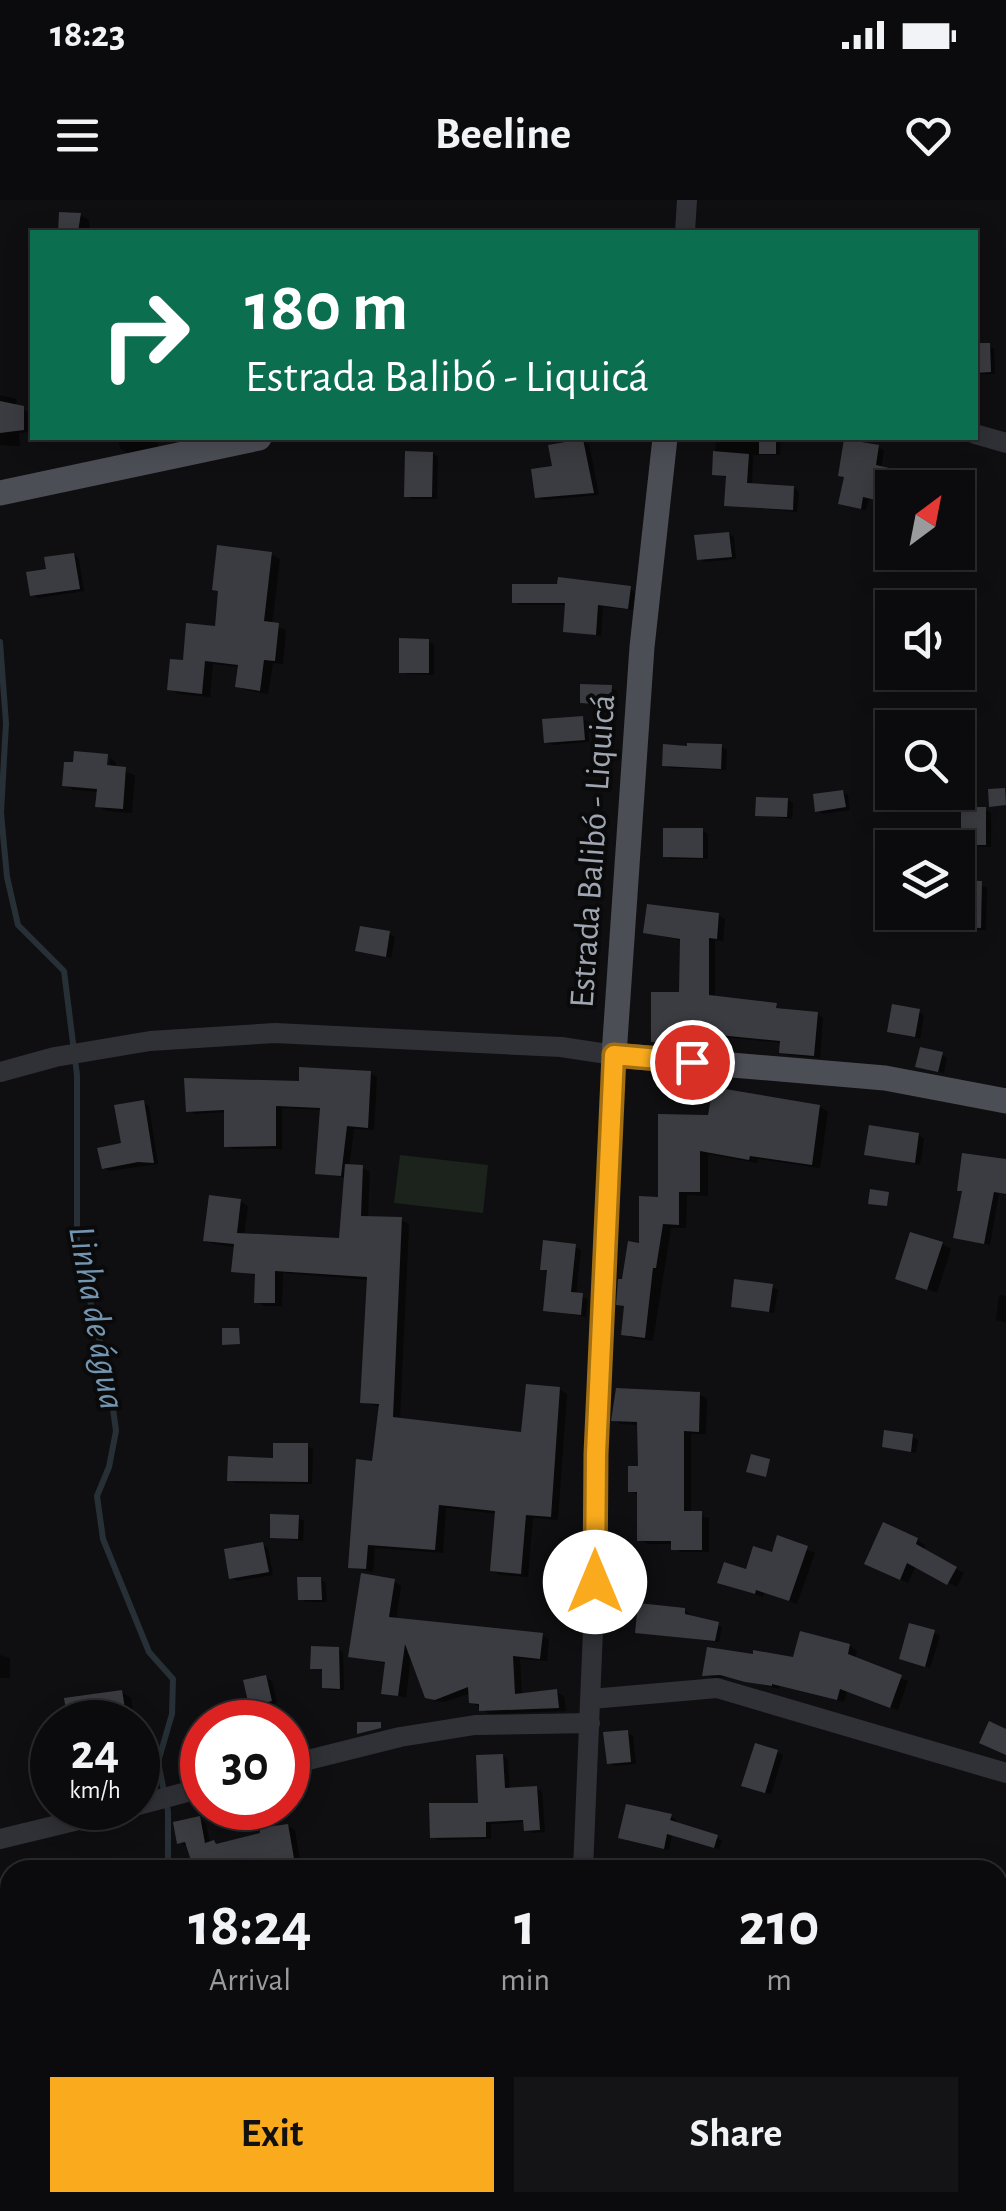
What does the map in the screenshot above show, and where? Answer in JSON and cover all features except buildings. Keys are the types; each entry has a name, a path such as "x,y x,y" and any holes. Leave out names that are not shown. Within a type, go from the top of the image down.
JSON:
{"main road":[{"path":"0,493 250,440"},
{"name":"Estrada Balibó - Liquicá","path":"666,440 642,647 614,1055 885,1078 1006,1101"}],"street":[{"path":"685,230 688,200"},
{"path":"978,435 1006,444"},
{"path":"0,1072 54,1057 150,1041 274,1032 561,1047 614,1055 583,1860"},
{"path":"591,1699 717,1688 1006,1773"},
{"path":"310,1760 400,1737 475,1725 590,1723"},
{"path":"0,1839 37,1830"}],"shaded area":[{"path":"400,1155 488,1165 483,1213 394,1203"}],"waterway":[{"name":"Linha de água","path":"0,642 6,723 1,813 7,877 18,925 64,971 77,1075 77,1247 109,1379 116,1431 109,1467 97,1496 103,1539 149,1652 173,1679 172,1714 158,1762 168,1811 168,1860"}],"route":[{"path":"595,1582 596,1454 614,1055 692,1062"}]}
